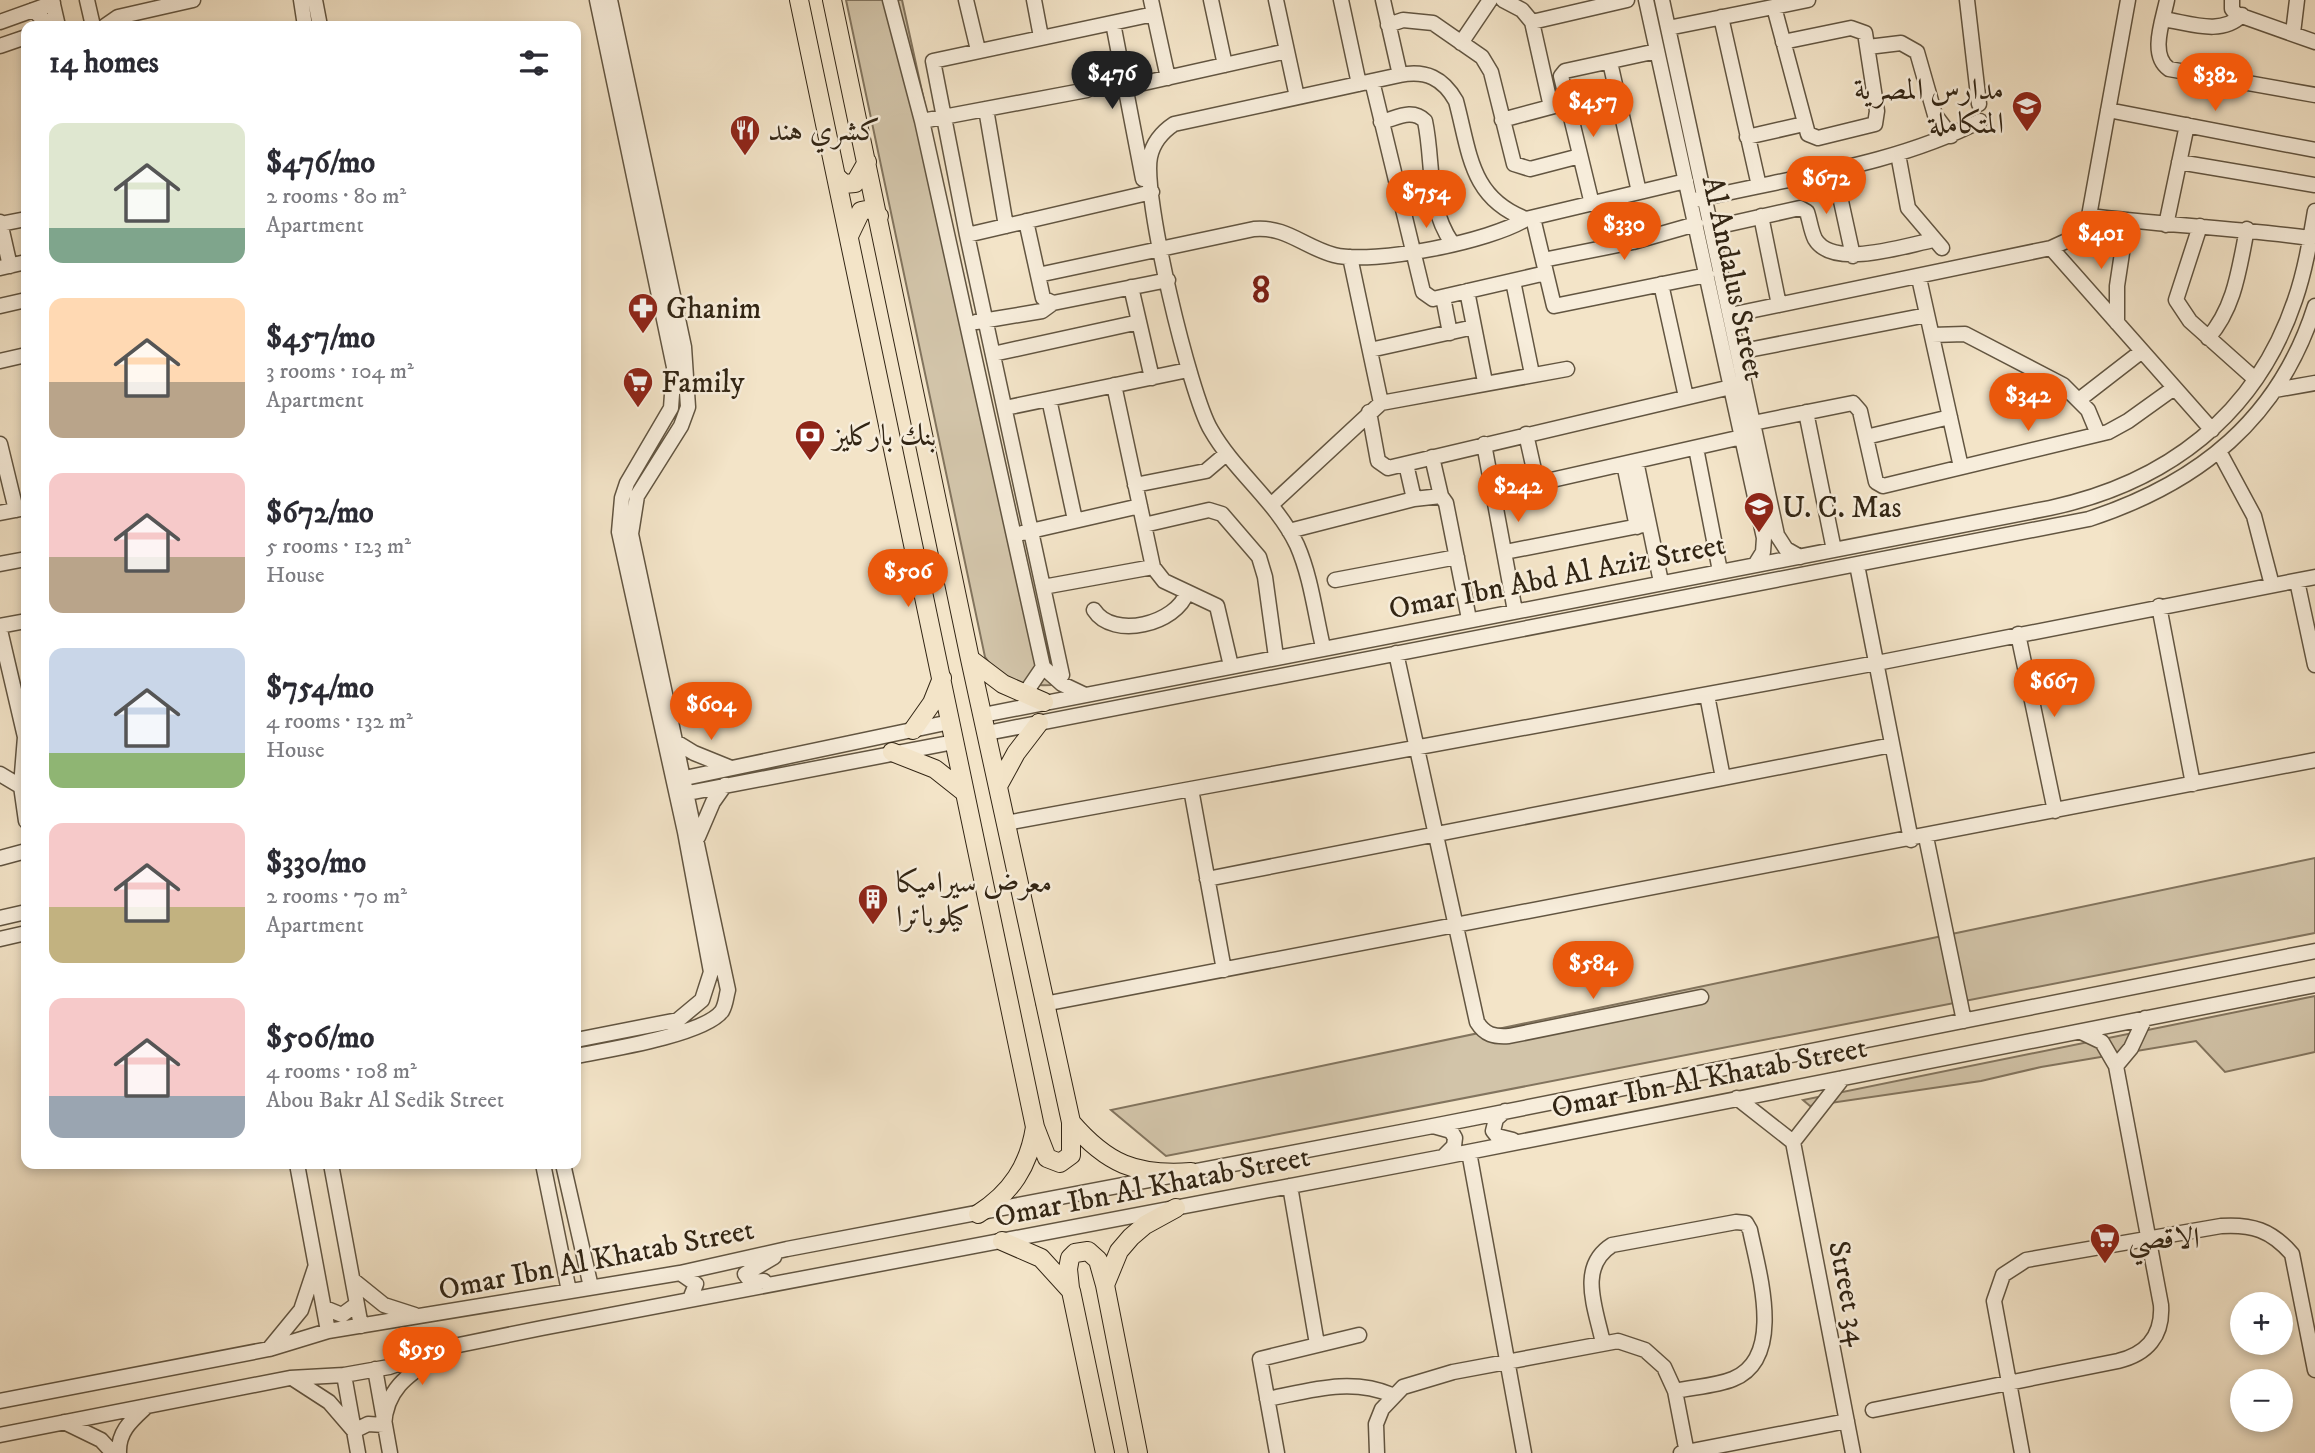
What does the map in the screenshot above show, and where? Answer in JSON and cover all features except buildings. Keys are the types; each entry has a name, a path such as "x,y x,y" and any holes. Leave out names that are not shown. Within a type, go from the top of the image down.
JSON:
{"main road":[{"path":"799,0 1035,1127 1047,1158 1059,1163 1071,1156 1071,1122 970,659 832,0"},
{"path":"836,177 845,184 855,183 867,162"},
{"path":"849,236 861,211 871,209 879,216"},
{"path":"970,659 1032,701"},
{"path":"913,730 932,703 942,678"},
{"path":"999,786 1035,724"},
{"path":"892,752 935,769 964,792"},
{"path":"1071,1122 1089,1143 1111,1160 1136,1170 1163,1174 1191,1171"},
{"path":"978,1214 994,1204 1018,1178 1032,1145 1035,1127"},
{"path":"1105,1285 1119,1251 1131,1237 1145,1225 1176,1208"},
{"path":"1002,1241 1041,1258 1071,1291"},
{"path":"1105,1453 1068,1269 1070,1258 1081,1251 1093,1254 1098,1259 1138,1453"}],"street":[{"path":"88,0 92,21"},
{"path":"121,0 128,15"},
{"path":"113,21 118,17 193,0"},
{"path":"301,0 304,21"},
{"path":"581,1055 683,1032 706,1022 720,1013 728,990 631,534 637,496 681,426 688,407 684,347 597,0"},
{"path":"581,1039 685,1016 702,1000 711,972 682,820 620,532 622,498 627,482 671,408 674,388 671,347 610,0"},
{"path":"890,0 922,121 1043,665 1027,714 1035,724"},
{"path":"966,0 978,50"},
{"path":"1034,0 1041,37"},
{"path":"1211,0 1225,65"},
{"path":"1276,0 1297,97"},
{"path":"1341,0 1365,83 1381,122 1423,292 1433,299 1513,281 1544,267 1696,225"},
{"path":"1383,0 1400,75"},
{"path":"1461,43 1490,0"},
{"path":"1503,0 1530,18 1598,3 1627,0"},
{"path":"1521,0 1530,18 1551,107"},
{"name":"Al Andalus Street","path":"1646,0 1686,181 1698,200 1696,225 1709,238 1707,275 1742,437 1771,536"},
{"name":"Al Andalus Street","path":"1662,0 1683,94 1698,200 1730,315 1753,423 1771,536"},
{"path":"1668,27 1808,0"},
{"path":"1967,0 1979,104"},
{"path":"1730,315 1919,278 2051,248 2075,237 2089,216 2129,0"},
{"path":"2167,0 2159,56 2169,69 2315,94"},
{"path":"2232,0 2232,9 2242,15 2315,42"},
{"path":"2293,33 2297,0"},
{"path":"0,22 52,2 56,21"},
{"path":"1043,665 1061,668 967,235 933,61 1113,23 1153,7 1168,78"},
{"path":"1774,7 1804,124 1808,134 1818,138 1875,124 1878,118 1865,33 1859,29 1783,41"},
{"path":"33,10 43,21"},
{"path":"2164,19 2217,28 2235,22 2242,15"},
{"path":"1721,17 1759,186"},
{"path":"1388,25 1418,19 1433,23 1488,64 1510,157 1521,169 1580,156"},
{"path":"1113,23 1188,370 1205,419 1226,454 1271,505 1289,531 1306,571 1323,648"},
{"path":"0,46 21,39"},
{"path":"1868,47 1900,43 1917,52 1935,115 1951,136"},
{"path":"1126,87 1287,51"},
{"path":"1592,204 1560,83 1565,71 1657,51"},
{"path":"1609,62 1639,192"},
{"path":"1149,193 1150,155 1161,135 1174,124 1400,75 1425,74 1449,89 1456,101 1482,187 1500,207 1530,219"},
{"path":"922,121 1087,90"},
{"path":"1668,98 1683,94"},
{"path":"1502,120 1566,103"},
{"path":"986,109 1006,226"},
{"path":"2108,110 2315,150"},
{"path":"1381,122 1411,113 1419,115 1425,121 1433,200 1440,223 1452,243"},
{"path":"1698,200 1898,154 1951,136 1980,121"},
{"path":"1747,137 1804,124"},
{"path":"2166,225 2187,125"},
{"path":"1709,238 1761,216 1804,209 1815,239 1824,248 1853,256 1938,244 1908,208 1898,154"},
{"path":"2179,162 2315,185"},
{"path":"1835,169 1853,256"},
{"path":"1038,275 1268,228 1288,233 1320,250 1350,257 1382,257 1501,233 1530,219 1686,181"},
{"path":"967,235 1149,193"},
{"name":"Omar Ibn Abd Al Aziz Street","path":"983,715 1032,701 1231,666 2084,501 2129,484 2171,462 2212,430 2255,379 2292,310 2315,212"},
{"path":"1761,216 1779,306"},
{"path":"2089,216 2166,225 2247,229 2310,238"},
{"path":"1530,219 1554,306 1707,275"},
{"path":"5,267 0,223 21,220"},
{"path":"2117,323 2116,286 2127,220"},
{"path":"1026,221 1044,298 1052,303"},
{"path":"2200,226 2176,300 2190,321 2255,379"},
{"path":"2208,338 2218,326 2232,299 2247,229"},
{"path":"2051,248 2212,430"},
{"path":"1350,257 1370,350 1379,463 1388,468 1731,387"},
{"path":"1919,278 1962,467"},
{"path":"966,324 1042,311 1052,303 1168,280"},
{"path":"1513,281 1532,374"},
{"path":"1661,284 1686,397"},
{"path":"1132,287 1152,378"},
{"path":"1467,291 1485,382"},
{"path":"1443,297 1450,332"},
{"path":"0,306 21,301"},
{"name":"Omar Ibn Abd Al Aziz Street","path":"987,733 2089,519 2136,502 2180,480 2220,453 2245,428 2275,390 2302,341 2315,306"},
{"path":"1738,352 1927,315"},
{"path":"993,354 1139,322"},
{"path":"1370,350 1474,327"},
{"path":"1932,335 1957,334 1980,340 2063,385 2080,399 2098,434"},
{"path":"2080,399 2142,352"},
{"path":"0,361 21,356"},
{"path":"1271,505 1375,407 1485,382 1567,369"},
{"path":"1004,408 1188,370"},
{"path":"2275,390 2315,383"},
{"path":"1114,386 1153,567 1164,580 1217,606 1231,666"},
{"path":"1753,423 1853,403 1860,411 1879,485 2118,428 2174,388"},
{"path":"1049,399 1075,520"},
{"path":"1807,412 1834,550"},
{"path":"1866,437 1950,417"},
{"path":"1526,434 1537,483"},
{"path":"1494,493 1742,437"},
{"path":"0,444 2,461 21,509 0,513"},
{"path":"1484,444 1515,611"},
{"path":"1696,448 1720,571"},
{"path":"2220,453 2254,516 2272,585"},
{"path":"1135,485 1206,471 1226,454"},
{"path":"1432,457 1441,496 1446,503 1469,620"},
{"path":"1630,463 1643,526 1661,582"},
{"path":"1406,464 1414,499"},
{"path":"1289,531 1414,499 1441,496"},
{"path":"1014,534 1140,506"},
{"path":"1144,525 1209,510 1222,514 1254,547 1263,567 1276,657"},
{"path":"2037,510 2041,530"},
{"path":"1505,552 1643,526"},
{"path":"1755,565 1771,536 1800,557"},
{"path":"1335,580 1457,557"},
{"path":"0,564 21,560"},
{"path":"1857,565 1911,840"},
{"path":"1043,587 1153,567"},
{"path":"1006,823 1707,695 2315,577"},
{"path":"2297,580 2315,665"},
{"path":"1094,610 1106,623 1124,626 1172,615 1182,605 1187,592"},
{"path":"1583,598 1586,615"},
{"path":"2159,606 2193,784"},
{"path":"21,622 0,628 21,720"},
{"path":"2018,634 2055,811"},
{"path":"1396,653 1477,1023 1488,1034 1509,1036 1701,998"},
{"path":"1043,665 1062,684 1083,694"},
{"path":"1199,672 1204,691"},
{"path":"1707,695 1723,778"},
{"path":"686,786 733,769 950,722"},
{"path":"913,730 916,748"},
{"path":"677,742 694,753 733,769"},
{"path":"686,786 725,785 954,742"},
{"path":"1207,879 1892,745"},
{"path":"1044,1004 1911,840 2315,760"},
{"path":"0,774 21,786"},
{"path":"697,838 713,802 725,785"},
{"path":"1191,789 1224,970"},
{"path":"1926,837 1964,1021"},
{"path":"0,858 21,852"},
{"path":"0,918 21,913"},
{"path":"0,939 21,934"},
{"name":"Omar Ibn Al Khatab Street","path":"0,1401 269,1349 328,1332 431,1317 680,1273 787,1249 978,1214 2315,951"},
{"name":"Omar Ibn Al Khatab Street","path":"0,1435 290,1378 344,1375 375,1369 449,1347 690,1299 1469,1152 2315,985"},
{"path":"2116,1066 2131,1048 2145,1018"},
{"path":"1873,1410 2126,1359 2144,1351 2153,1341 2162,1318 2116,1066 2102,1042 2081,1032"},
{"path":"614,1033 617,1048"},
{"path":"1737,1098 1793,1142 1843,1078"},
{"path":"1504,1111 1496,1119 1494,1133 1521,1141"},
{"path":"1433,1125 1451,1131 1455,1138 1454,1146 1443,1157"},
{"name":"Street 34","path":"1793,1142 1853,1453"},
{"path":"1469,1152 1524,1453"},
{"path":"298,1169 328,1332"},
{"path":"332,1169 361,1326"},
{"path":"544,1169 569,1291"},
{"path":"564,1169 591,1287"},
{"path":"1290,1186 1317,1345"},
{"path":"1603,1343 1591,1278 1592,1264 1600,1253 1612,1245 1736,1222 1746,1223 1751,1230 1766,1315 1761,1346 1750,1365 1733,1380 1675,1391"},
{"path":"2022,1453 1994,1301 2003,1275 2026,1260 2221,1226 2244,1224 2263,1229 2280,1240 2292,1254 2311,1331 2315,1370"},
{"path":"787,1249 747,1270 746,1277 751,1282 793,1281"},
{"path":"269,1349 301,1310 316,1263"},
{"path":"680,1273 696,1284 690,1299"},
{"path":"353,1280 384,1305 407,1314 431,1317"},
{"path":"325,1308 342,1315 357,1304"},
{"path":"1277,1453 1260,1359 1359,1335"},
{"path":"1377,1453 1376,1424 1392,1395 1403,1387 1506,1362 1618,1340 1645,1350 1664,1367 1675,1391 1685,1453 1847,1421"},
{"path":"384,1425 387,1403 398,1384 449,1347"},
{"path":"375,1369 390,1453"},
{"path":"344,1375 358,1453"},
{"path":"290,1378 329,1402 354,1431"},
{"path":"1267,1399 1348,1384 1371,1387 1392,1395"},
{"path":"119,1453 119,1440 125,1427 147,1406"},
{"path":"64,1422 101,1440 113,1453"},
{"path":"354,1431 368,1424 384,1425"}],"shaded area":[{"path":"846,0 902,0 1052,685 1014,682 998,673 985,657"},
{"path":"2315,858 2315,933 1166,1156 1111,1110"},
{"path":"2315,996 2315,1052 2225,1072 2196,1041 2041,1067 1981,1081 1810,1106 1803,1100"}],"place":[{"name":"مدارس المصرية المتكاملة","path":"2027,133"},
{"name":"كشري هند","path":"745,157"},
{"name":"Ghanim","path":"643,335"},
{"name":"Family","path":"638,409"},
{"name":"بنك باركليز","path":"810,462"},
{"name":"U. C. Mas","path":"1759,534"},
{"name":"معرض سيراميكا كيلوباترا","path":"873,926"},
{"name":"الاقصي","path":"2105,1265"}],"district":[{"name":"8","path":"1262,289"}]}
